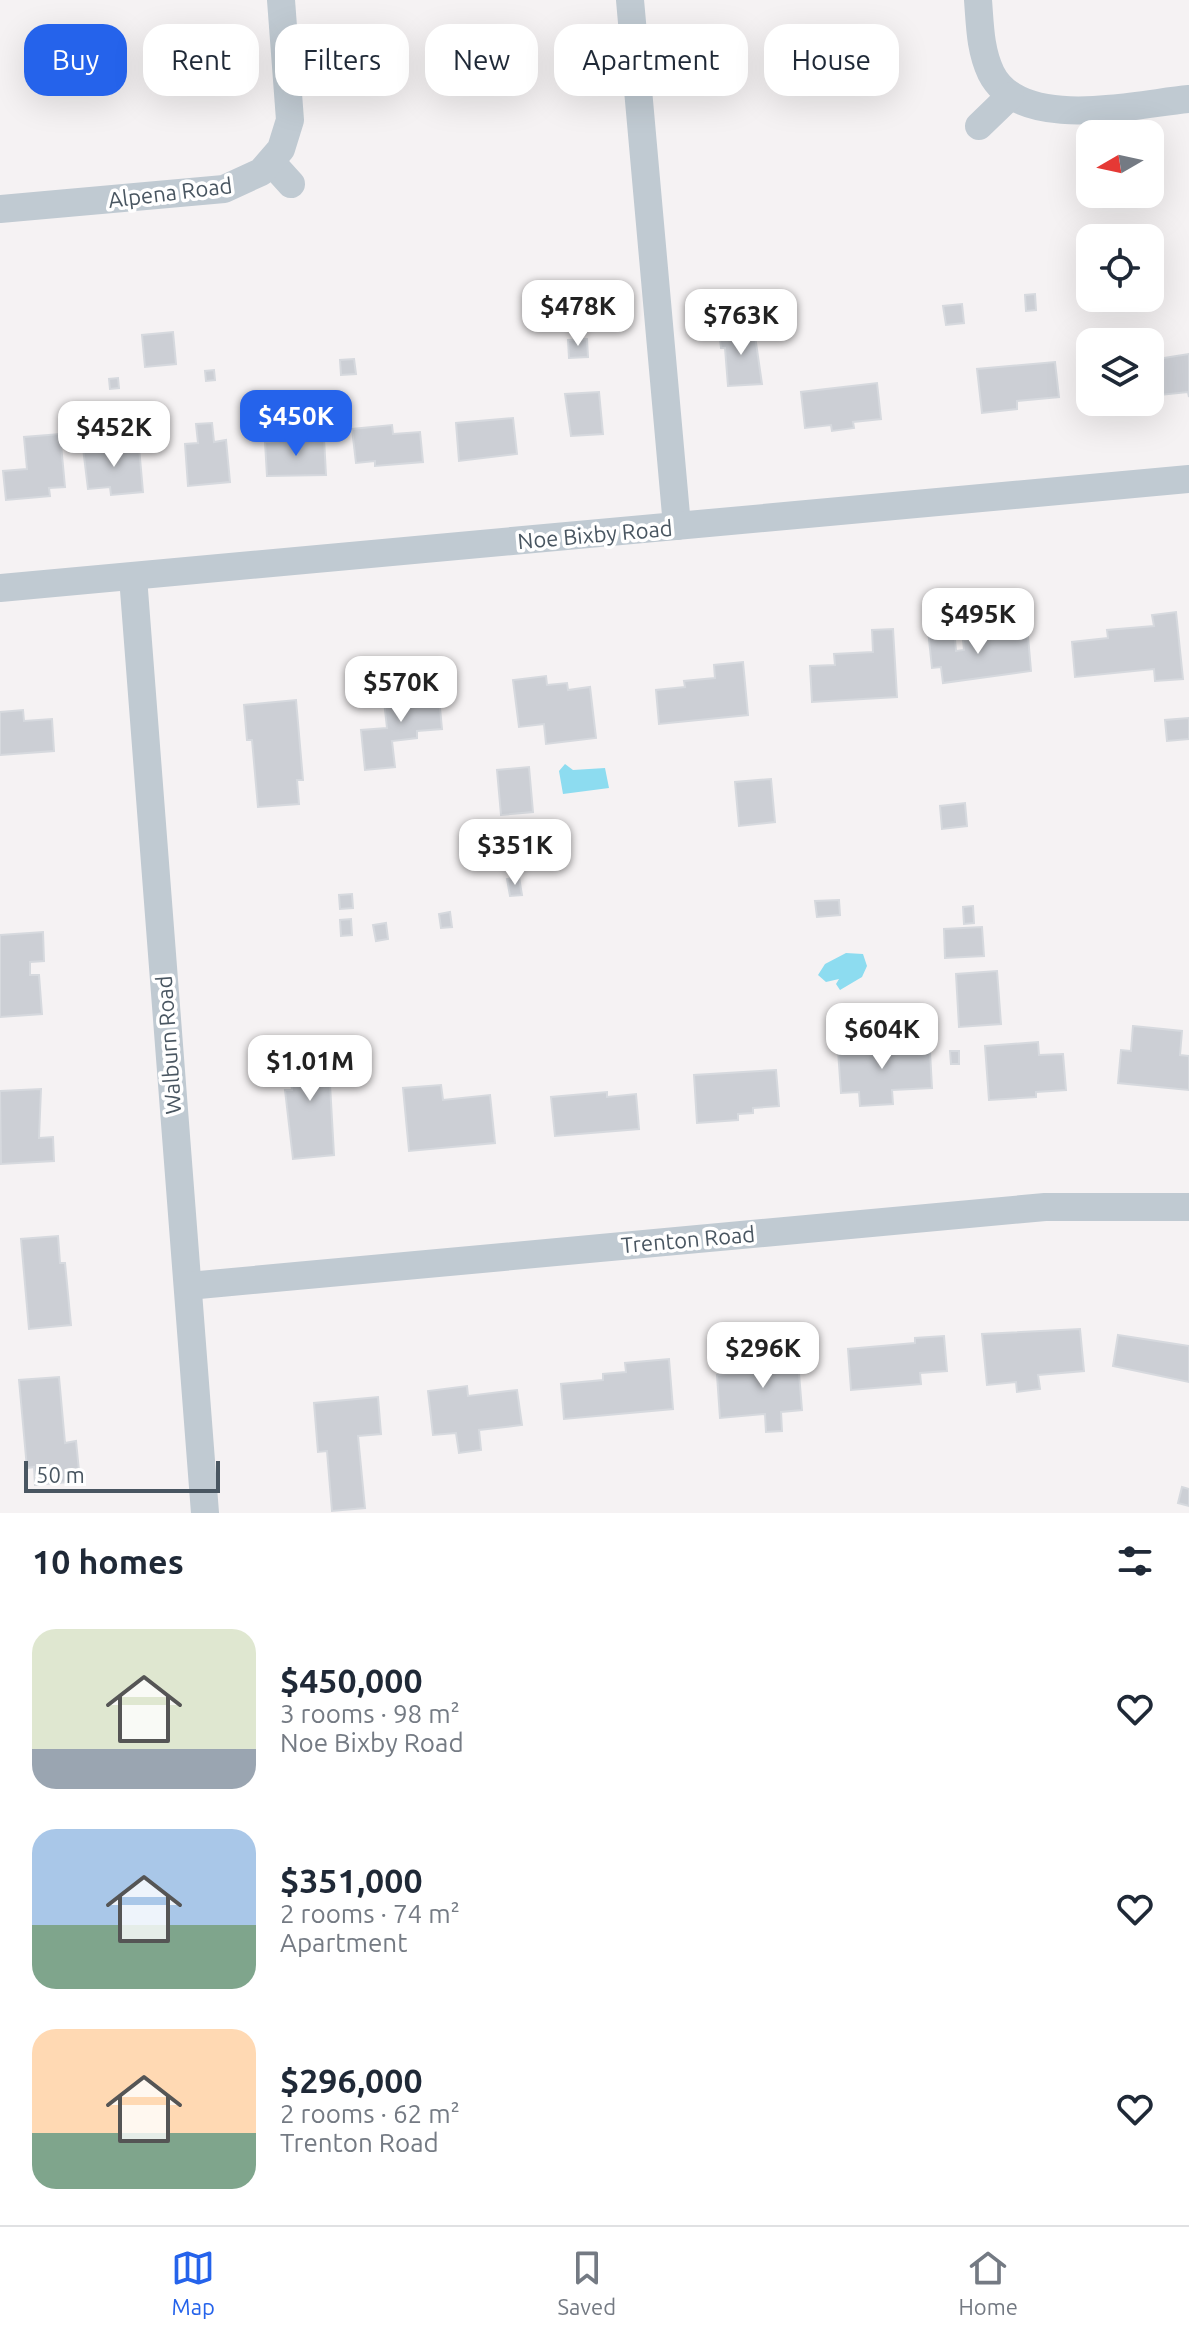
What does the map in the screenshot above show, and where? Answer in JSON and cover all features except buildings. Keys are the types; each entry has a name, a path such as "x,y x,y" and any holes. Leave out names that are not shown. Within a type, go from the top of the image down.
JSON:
{"street":[{"path":"281,0 290,105 287,135 272,163 291,184"},
{"path":"630,0 677,526"},
{"path":"978,0 982,50 992,76 1010,96 1036,108 1064,111 1189,99"},
{"path":"979,126 1010,96"},
{"name":"Alpena Road","path":"0,209 224,189 250,180 272,163"},
{"name":"Noe Bixby Road","path":"0,588 1189,479"},
{"name":"Walburn Road","path":"133,577 205,1513"},
{"name":"Trenton Road","path":"188,1286 1045,1207 1189,1207"}],"water":[{"path":"565,764 573,770 605,768 609,788 563,794 559,771"},
{"path":"846,953 863,954 867,966 862,977 840,990 836,984 839,979 826,982 818,975 825,964"}]}
